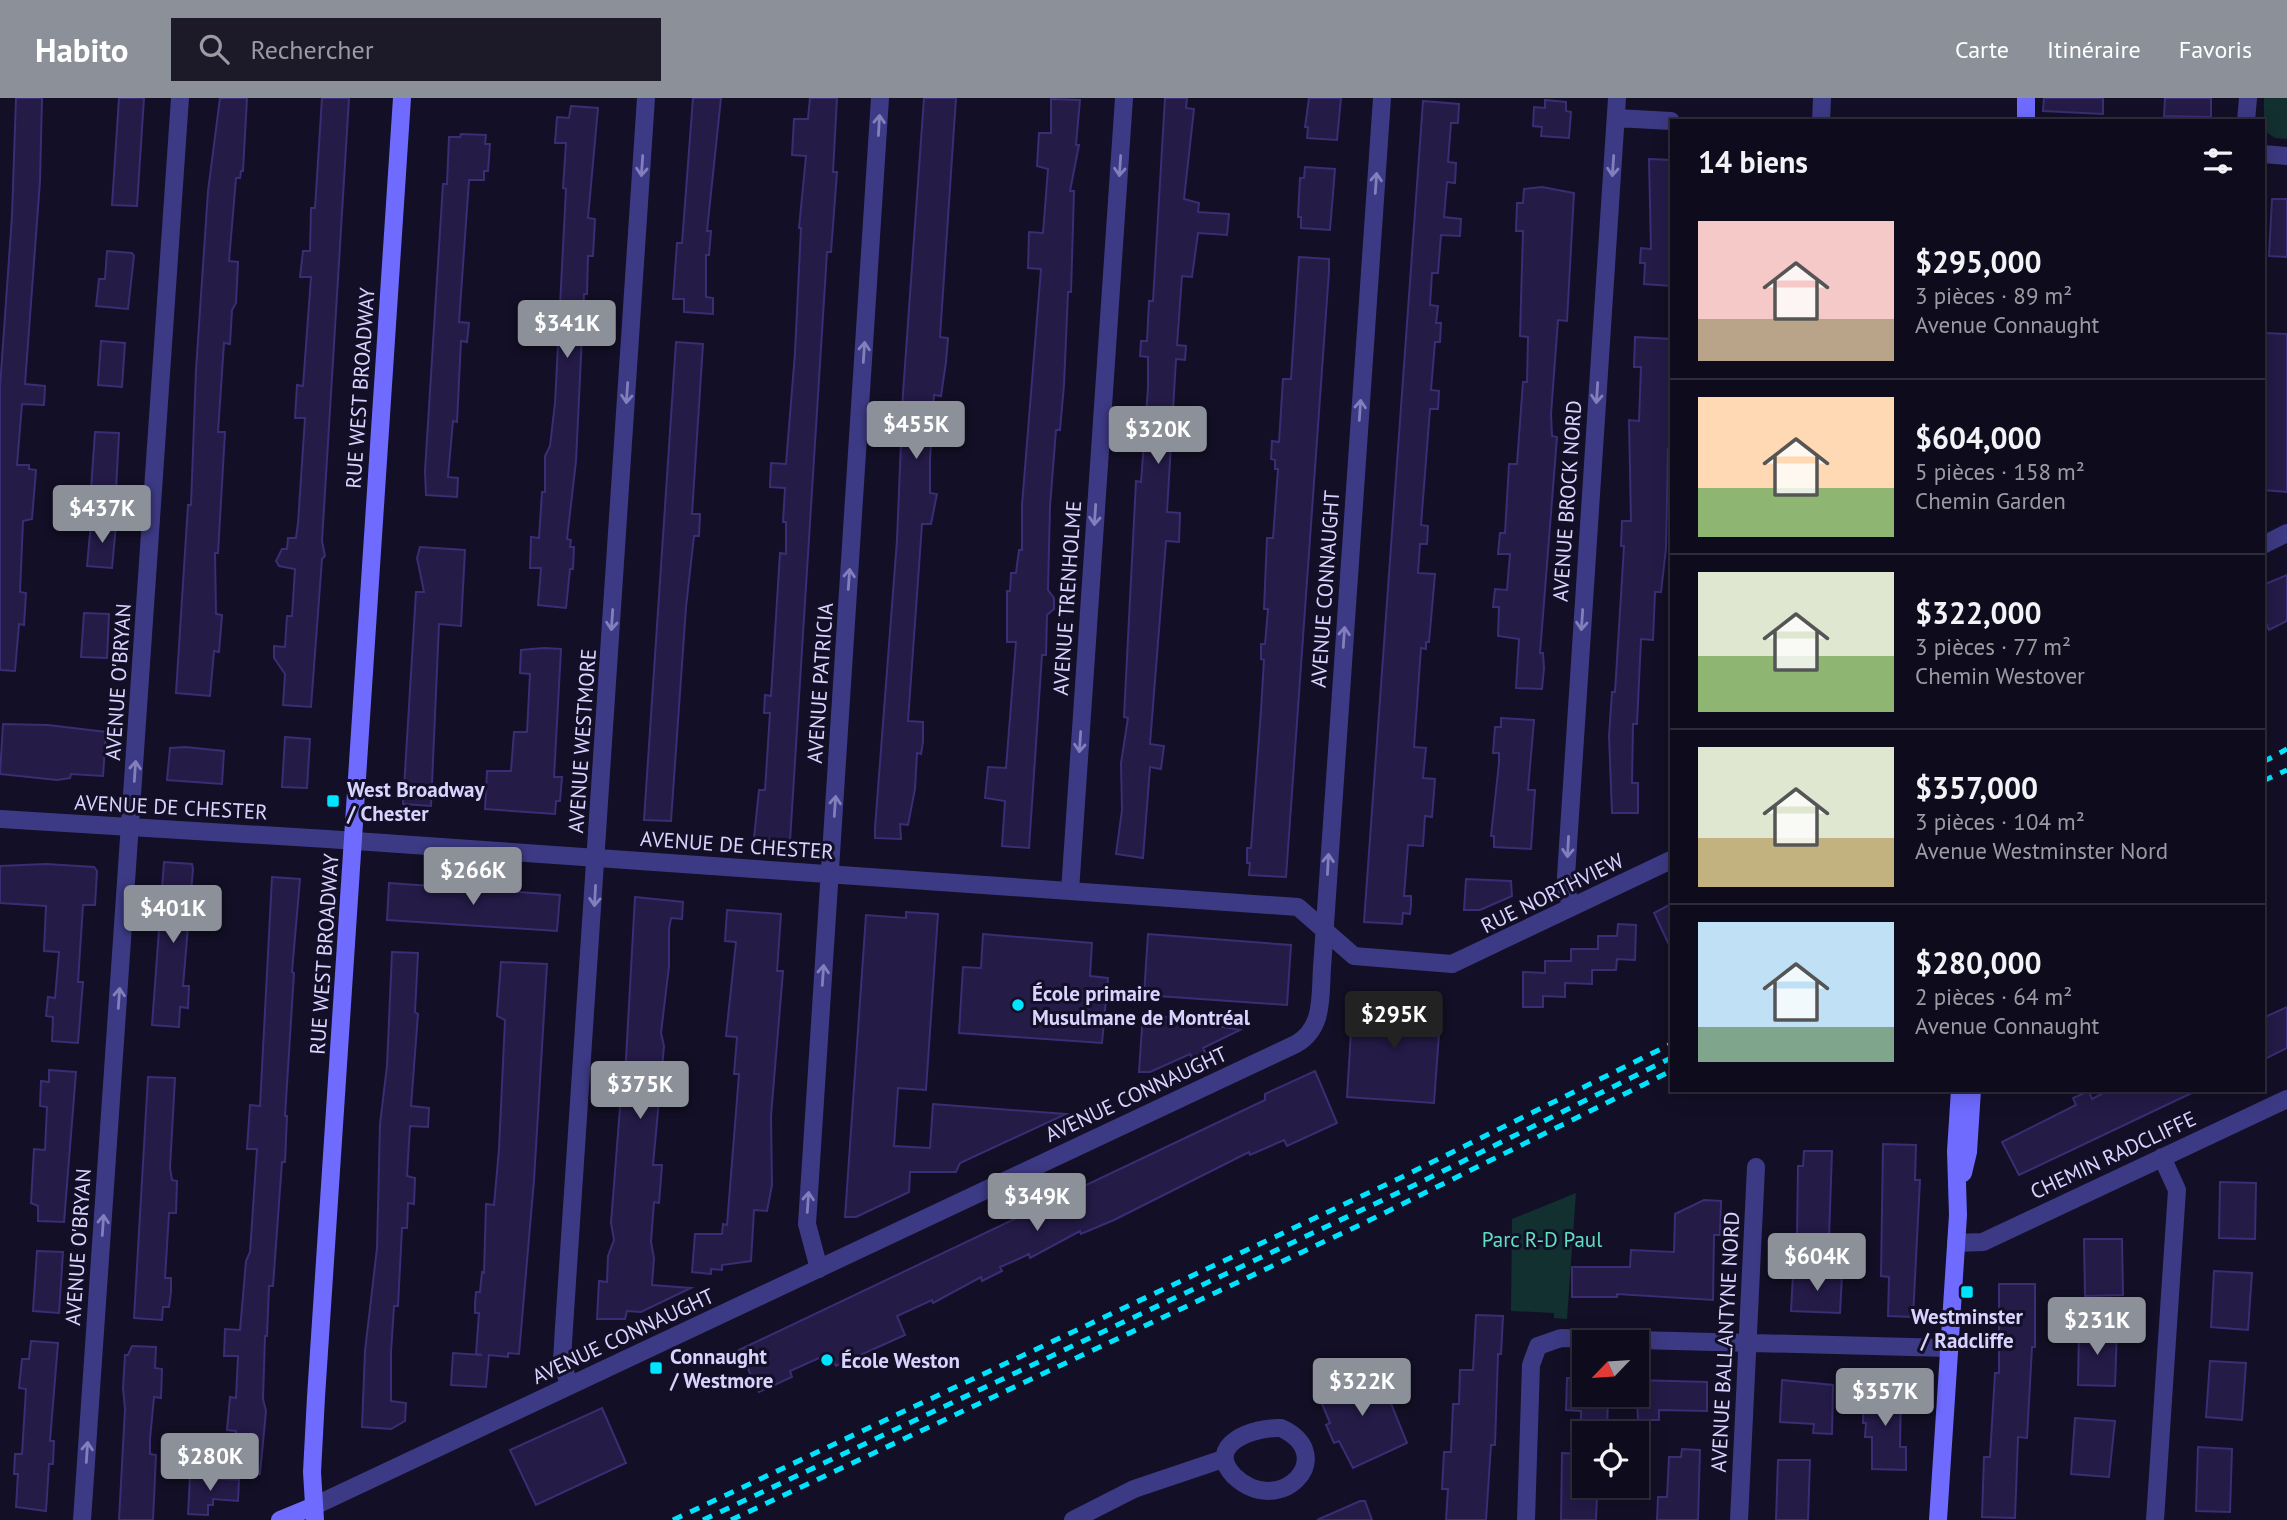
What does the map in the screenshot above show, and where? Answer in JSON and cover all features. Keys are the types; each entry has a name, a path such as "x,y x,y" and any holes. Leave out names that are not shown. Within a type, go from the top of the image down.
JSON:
{"street":[{"name":"AVENUE O'BRYAN","path":"82,1520 180,98"},
{"name":"RUE WEST BROADWAY","path":"315,1513 312,1472 316,1397 402,98"},
{"name":"AVENUE WESTMORE","path":"569,1386 562,1360 646,98"},
{"name":"AVENUE PATRICIA","path":"819,1269 807,1224 880,98"},
{"name":"AVENUE TRENHOLME","path":"1070,891 1124,98"},
{"name":"AVENUE CONNAUGHT","path":"280,1520 315,1513 569,1386 1303,1040 1318,1019 1382,98"},
{"name":"AVENUE BROCK NORD","path":"1572,907 1567,893 1567,862 1617,98"},
{"path":"1821,119 1822,98"},
{"path":"2026,98 2026,119"},
{"path":"2246,119 2248,98"},
{"path":"1616,118 1670,121"},
{"path":"2265,154 2287,156"},
{"path":"2265,544 2287,533"},
{"name":"AVENUE DE CHESTER","path":"0,819 1298,907 1354,956 1452,964"},
{"name":"RUE NORTHVIEW","path":"1452,964 1670,859"},
{"path":"1938,1520 1959,1187 1956,1151 1959,1092"},
{"path":"1959,1187 1968,1152 1972,1092"},
{"name":"CHEMIN RADCLIFFE","path":"1956,1242 1983,1242 2287,1099"},
{"path":"2155,1520 2177,1190 2162,1157"},
{"name":"AVENUE BALLANTYNE NORD","path":"1739,1520 1756,1167"},
{"path":"1526,1520 1531,1365 1538,1346 1558,1338 1949,1348"},
{"path":"1281,1428 1298,1439 1304,1450 1306,1466 1297,1484 1271,1494 1261,1493 1241,1483 1223,1459 1224,1450 1237,1439 1260,1429 1281,1428"},
{"path":"1073,1520 1134,1489 1223,1459"}],"green space":[{"path":"2264,98 2287,98 2287,139 2275,138 2265,132"},
{"name":"Parc R-D Paul","path":"1576,1193 1567,1319 1554,1318 1554,1313 1511,1311 1512,1219"}],"building":[{"path":"16,98 42,98 40,181 25,384 45,386 44,405 22,404 17,465 29,465 29,469 36,470 32,519 23,521 20,592 26,593 24,625 19,624 15,671 0,670 0,387 12,216"},
{"path":"119,98 144,98 137,206 112,205"},
{"path":"220,98 247,98 243,171 240,178 236,178 229,261 238,262 236,303 232,310 230,344 224,343 218,432 225,432 218,553 215,553 216,614 222,615 219,652 214,651 210,696 176,693 188,505 191,505 196,370 208,191"},
{"path":"322,98 349,98 322,541 325,556 322,559 311,707 283,705 285,674 274,658 274,646 285,647 287,616 292,616 295,569 279,566 276,561 282,549 287,549 288,538 296,538 298,523 305,418 295,418 297,385 303,386 311,277 300,277 303,251 310,251 311,208 315,208"},
{"path":"693,98 721,98 707,231 711,231 709,255 706,255 706,297 713,298 713,314 684,312 684,299 673,299 677,243 682,243"},
{"path":"810,98 837,98 833,172 837,172 831,252 827,252 790,841 754,838 759,790 765,790 770,713 764,713 765,695 771,696 780,553 786,554 786,522 783,522 785,488 770,487 771,463 786,464 795,353 799,228 806,156 792,155 794,119 808,119"},
{"path":"924,98 956,98 940,337 948,338 941,396 934,395 930,460 930,493 937,494 931,524 922,524 908,721 923,722 923,742 921,754 917,753 915,789 908,825 900,824 901,839 875,838 897,540 903,393"},
{"path":"1165,98 1187,98 1186,108 1194,109 1184,199 1199,203 1198,212 1229,214 1227,235 1198,233 1192,277 1182,276 1177,345 1186,346 1185,360 1176,359 1167,512 1180,513 1179,542 1166,541 1150,744 1164,746 1161,769 1150,767 1143,858 1116,854 1122,810 1121,763 1128,718 1124,717 1136,481 1141,482 1148,388 1148,357 1140,356 1141,341 1147,341 1149,301 1153,301"},
{"path":"1309,98 1341,98 1337,140 1307,138 1308,127 1305,127"},
{"path":"2044,98 2103,98 2103,114 2043,111"},
{"path":"2165,98 2211,98 2211,117 2164,116"},
{"path":"1051,99 1080,100 1076,145 1079,145 1070,191 1074,191 1071,292 1068,292 1064,385 1060,430 1056,430 1050,506 1048,590 1054,598 1054,609 1047,615 1046,655 1042,655 1029,848 1002,846 1005,801 985,798 988,767 1006,768 1016,642 1007,642 1007,591 1010,591 1011,573 1016,573 1019,550 1022,550 1022,505 1041,269 1028,268 1029,232 1043,233 1048,169 1037,166 1039,133 1051,133"},
{"path":"1545,100 1566,102 1566,111 1571,112 1569,138 1541,136 1542,127 1533,126 1534,107 1545,108"},
{"path":"1423,101 1459,104 1458,123 1451,123 1448,162 1456,163 1455,183 1447,182 1444,217 1461,219 1460,236 1441,235 1438,273 1432,273 1430,305 1438,306 1436,323 1441,323 1440,342 1435,342 1431,390 1439,391 1438,409 1430,409 1421,525 1428,526 1427,544 1420,544 1418,573 1435,574 1429,642 1426,642 1426,649 1421,648 1414,747 1426,748 1423,778 1435,779 1432,817 1425,816 1423,846 1408,845 1404,896 1411,896 1411,905 1410,914 1403,913 1402,924 1364,922"},
{"path":"571,106 598,108 588,218 595,219 593,256 588,256 587,294 584,294 576,461 567,539 571,540 570,547 574,547 573,569 570,569 566,608 538,605 541,568 530,568 531,537 539,538 542,492 545,492 545,456 550,446 555,403 566,189 563,188 566,143 555,143 557,117 569,118"},
{"path":"461,134 486,135 485,144 490,144 488,171 484,171 484,180 469,180 459,322 469,323 467,342 461,341 457,422 453,421 448,477 458,478 457,497 426,495 425,471 443,184 447,184 449,137 460,137"},
{"path":"1649,159 1670,160 1670,286 1644,284 1645,263 1640,263 1641,248 1651,249"},
{"path":"1305,167 1335,169 1330,230 1301,228 1301,217 1298,217 1300,178 1304,178"},
{"path":"1542,187 1574,193 1567,321 1558,320 1551,414 1552,436 1557,437 1540,653 1543,653 1544,668 1542,689 1516,688 1519,639 1498,636 1499,607 1493,607 1495,589 1507,590 1510,554 1498,554 1500,533 1505,533 1509,464 1517,464 1523,382 1527,382 1528,337 1520,336 1523,231 1516,231 1517,203 1523,203 1524,189"},
{"path":"2272,199 2287,199 2287,257 2269,256"},
{"path":"107,251 132,253 134,256 128,309 96,306 99,279 105,279"},
{"path":"1299,257 1329,259 1329,271 1286,877 1249,875 1247,848 1251,848 1264,660 1261,659 1261,644 1265,644 1268,609 1264,609 1267,538 1273,538 1278,469 1275,469 1275,460 1271,459 1272,441 1279,442 1283,379 1291,379"},
{"path":"2265,333 2287,334 2287,492 2265,490"},
{"path":"1635,337 1670,339 1670,449 1666,548 1661,592 1655,592 1653,640 1641,639 1637,724 1633,724 1632,783 1638,783 1638,813 1612,813 1609,736 1612,692 1615,692 1624,546 1621,546 1622,521 1631,521 1629,420 1639,421 1641,367 1634,367"},
{"path":"101,341 125,343 122,387 98,385"},
{"path":"676,342 703,344 692,514 700,514 699,536 694,536 686,607 671,821 644,820"},
{"path":"95,432 119,433 116,490 91,489"},
{"path":"91,523 116,525 112,568 87,566"},
{"path":"420,547 465,550 461,626 439,624 431,806 403,804 416,592 424,592 417,558"},
{"path":"2287,575 2287,621 2269,630 2265,621 2265,584"},
{"path":"84,613 109,614 107,658 81,657"},
{"path":"561,649 554,777 562,777 560,801 556,801 555,814 485,809 487,771 511,771 514,732 527,732 530,674 520,673 521,650"},
{"path":"1501,718 1534,720 1528,790 1535,790 1531,849 1494,847 1494,836 1491,836 1499,763 1499,753 1493,753 1495,727 1501,727"},
{"path":"3,724 48,725 106,732 103,776 71,774 70,778 57,780 0,774"},
{"path":"285,737 310,739 307,788 282,787"},
{"path":"170,748 224,751 222,784 167,780"},
{"path":"164,862 192,864 193,869 183,986 189,986 188,1008 180,1007 179,1027 152,1025"},
{"path":"46,864 94,867 97,871 95,905 83,905 78,982 83,982 78,1043 52,1041 53,1017 46,1016 48,997 55,998 59,952 44,951 46,906 0,903 0,866"},
{"path":"272,877 300,879 292,972 285,1162 282,1162 273,1286 269,1286 265,1336 263,1399 266,1411 260,1474 232,1471 236,1431 227,1430 230,1397 236,1398 238,1356 224,1356 225,1329 240,1330 246,1261 250,1252 257,1149 247,1149 250,1105 260,1106"},
{"path":"1466,879 1511,881 1512,896 1480,910 1464,910"},
{"path":"389,883 560,895 557,931 387,920"},
{"path":"635,897 683,902 682,919 671,918 669,929 669,966 661,1033 664,1046 653,1165 662,1165 659,1203 654,1202 651,1242 654,1258 652,1285 691,1288 641,1312 627,1311 625,1319 597,1319 599,1281 607,1282 608,1256 614,1240 611,1223 621,1095 624,1095"},
{"path":"1670,905 1670,947 1654,913"},
{"path":"727,910 781,914 777,971 783,971 771,1116 772,1185 767,1211 754,1210 751,1261 722,1265 722,1270 711,1269 711,1274 692,1272 695,1234 722,1234 723,1224 727,1225 739,1074 734,1074 737,1037 726,1036 736,942 725,941"},
{"path":"906,912 938,914 926,1090 898,1088 894,1146 930,1148 933,1104 1066,1114 960,1163 956,1172 910,1172 909,1192 856,1217 845,1217 866,915 906,918"},
{"path":"1618,924 1636,925 1635,960 1617,959 1616,970 1592,970 1592,984 1565,983 1565,997 1543,996 1543,1007 1523,1007 1523,972 1545,973 1545,961 1571,961 1571,949 1598,949 1598,936 1617,936"},
{"path":"983,934 1092,943 1090,976 1108,978 1102,1043 959,1033 963,967 981,968"},
{"path":"1148,934 1291,945 1287,1005 1144,995"},
{"path":"392,952 418,953 415,1012 418,1014 411,1106 429,1108 428,1127 410,1126 407,1176 415,1178 414,1204 408,1203 407,1228 402,1228 398,1306 394,1306 391,1352 391,1401 406,1403 405,1421 391,1429 362,1427 365,1351 377,1248 380,1124 387,1066"},
{"path":"501,962 547,964 534,1180 519,1354 508,1353 508,1357 489,1355 486,1387 451,1385 453,1353 482,1355 476,1354 479,1313 475,1313 475,1303 476,1292 480,1292 482,1272 484,1273 486,1204 494,1205 499,1149 505,1020 497,1016"},
{"path":"1353,999 1441,1006 1434,1103 1347,1097"},
{"path":"2287,1007 2287,1048 2265,1059 2265,1017"},
{"path":"1143,1013 1240,1030 1203,1048 1205,1052 1192,1058 1190,1054 1150,1072 1139,1072"},
{"path":"49,1070 76,1072 64,1222 38,1221 38,1206 31,1203 34,1149 45,1150 47,1107 40,1106 41,1081 49,1082"},
{"path":"1315,1071 1337,1123 1287,1146 1284,1140 1250,1155 1249,1152 1114,1220 1081,1234 1080,1231 1030,1258 1029,1254 1000,1267 1002,1271 982,1281 981,1277 933,1303 932,1300 897,1316 905,1335 836,1366 830,1353 790,1371 792,1377 759,1392 739,1350 1265,1100 1265,1094"},
{"path":"148,1077 175,1078 170,1168 172,1180 177,1181 176,1213 169,1213 165,1278 171,1278 171,1292 169,1307 163,1307 162,1320 134,1318"},
{"path":"2089,1092 2092,1099 2105,1092 2194,1092 2019,1175 2002,1142 2076,1105 2073,1098"},
{"path":"1883,1144 1916,1145 1915,1180 1920,1180 1913,1317 1888,1316 1889,1277 1881,1276"},
{"path":"1804,1151 1832,1151 1829,1238 1797,1237 1798,1166 1803,1166"},
{"path":"2220,1182 2256,1183 2255,1239 2219,1238"},
{"path":"1704,1200 1721,1201 1720,1235 1714,1235 1713,1300 1617,1294 1617,1297 1572,1297 1572,1267 1630,1267 1631,1250 1674,1252 1675,1214"},
{"path":"2084,1239 2122,1239 2123,1295 2085,1296"},
{"path":"37,1251 63,1252 59,1313 33,1311"},
{"path":"2214,1271 2252,1273 2248,1330 2211,1327"},
{"path":"1805,1273 1842,1275 1840,1313 1791,1311 1793,1275 1805,1276"},
{"path":"1999,1284 2035,1284 2035,1347 2032,1347 2027,1438 2018,1437 2015,1518 1982,1517 1984,1457 1990,1457 1995,1373 1999,1373"},
{"path":"1476,1315 1503,1316 1501,1354 1498,1354 1495,1445 1491,1445 1486,1520 1446,1520 1448,1489 1442,1489 1444,1452 1451,1452 1453,1404 1459,1404 1460,1370 1473,1370"},
{"path":"2079,1328 2117,1329 2115,1386 2078,1385"},
{"path":"31,1341 58,1343 50,1441 54,1441 53,1464 49,1464 46,1511 16,1507 18,1474 14,1474 15,1454 22,1454 26,1389 19,1388 22,1359 29,1359"},
{"path":"132,1346 156,1347 155,1368 162,1369 161,1398 154,1397 150,1439 150,1454 156,1455 153,1520 119,1520 125,1355 128,1355"},
{"path":"2210,1361 2246,1363 2242,1420 2206,1417"},
{"path":"1371,1369 1386,1391 1407,1443 1353,1468 1339,1441 1334,1443 1326,1425 1330,1423 1318,1394"},
{"path":"1567,1378 1572,1378 1572,1407 1608,1407 1607,1421 1581,1421 1581,1411 1566,1410"},
{"path":"1649,1380 1707,1382 1707,1411 1659,1410 1659,1420 1638,1420 1637,1407 1649,1407"},
{"path":"1782,1380 1833,1385 1832,1434 1813,1433 1814,1424 1780,1422"},
{"path":"1864,1388 1901,1388 1900,1447 1906,1447 1906,1470 1872,1469 1872,1437 1865,1437 1866,1423 1863,1423"},
{"path":"602,1408 626,1463 536,1505 510,1450"},
{"path":"2075,1418 2115,1421 2109,1477 2071,1474"},
{"path":"2198,1447 2232,1449 2230,1512 2196,1511"},
{"path":"1682,1449 1700,1450 1698,1520 1657,1520 1658,1497 1667,1497 1669,1457 1681,1457"},
{"path":"1562,1453 1572,1453 1572,1498 1597,1498 1596,1520 1561,1520"},
{"path":"1778,1460 1810,1460 1808,1520 1776,1520"},
{"path":"190,1477 239,1480 238,1501 213,1499 213,1505 208,1505 208,1515 188,1514"},
{"path":"1365,1501 1372,1520 1317,1520"}],"railway":[{"path":"2265,761 2287,749"},
{"path":"2265,780 2287,770"},
{"path":"673,1520 1400,1178 1670,1044"},
{"path":"703,1520 1419,1183 1670,1058"},
{"path":"731,1520 1364,1223 1670,1071"}],"place":[{"name":"West Broadway / Chester","path":"333,801"},
{"name":"École primaire Musulmane de Montréal","path":"1018,1005"},
{"name":"Westminster / Radcliffe","path":"1967,1292"},
{"name":"École Weston","path":"827,1360"},
{"name":"Connaught / Westmore","path":"656,1368"}]}
